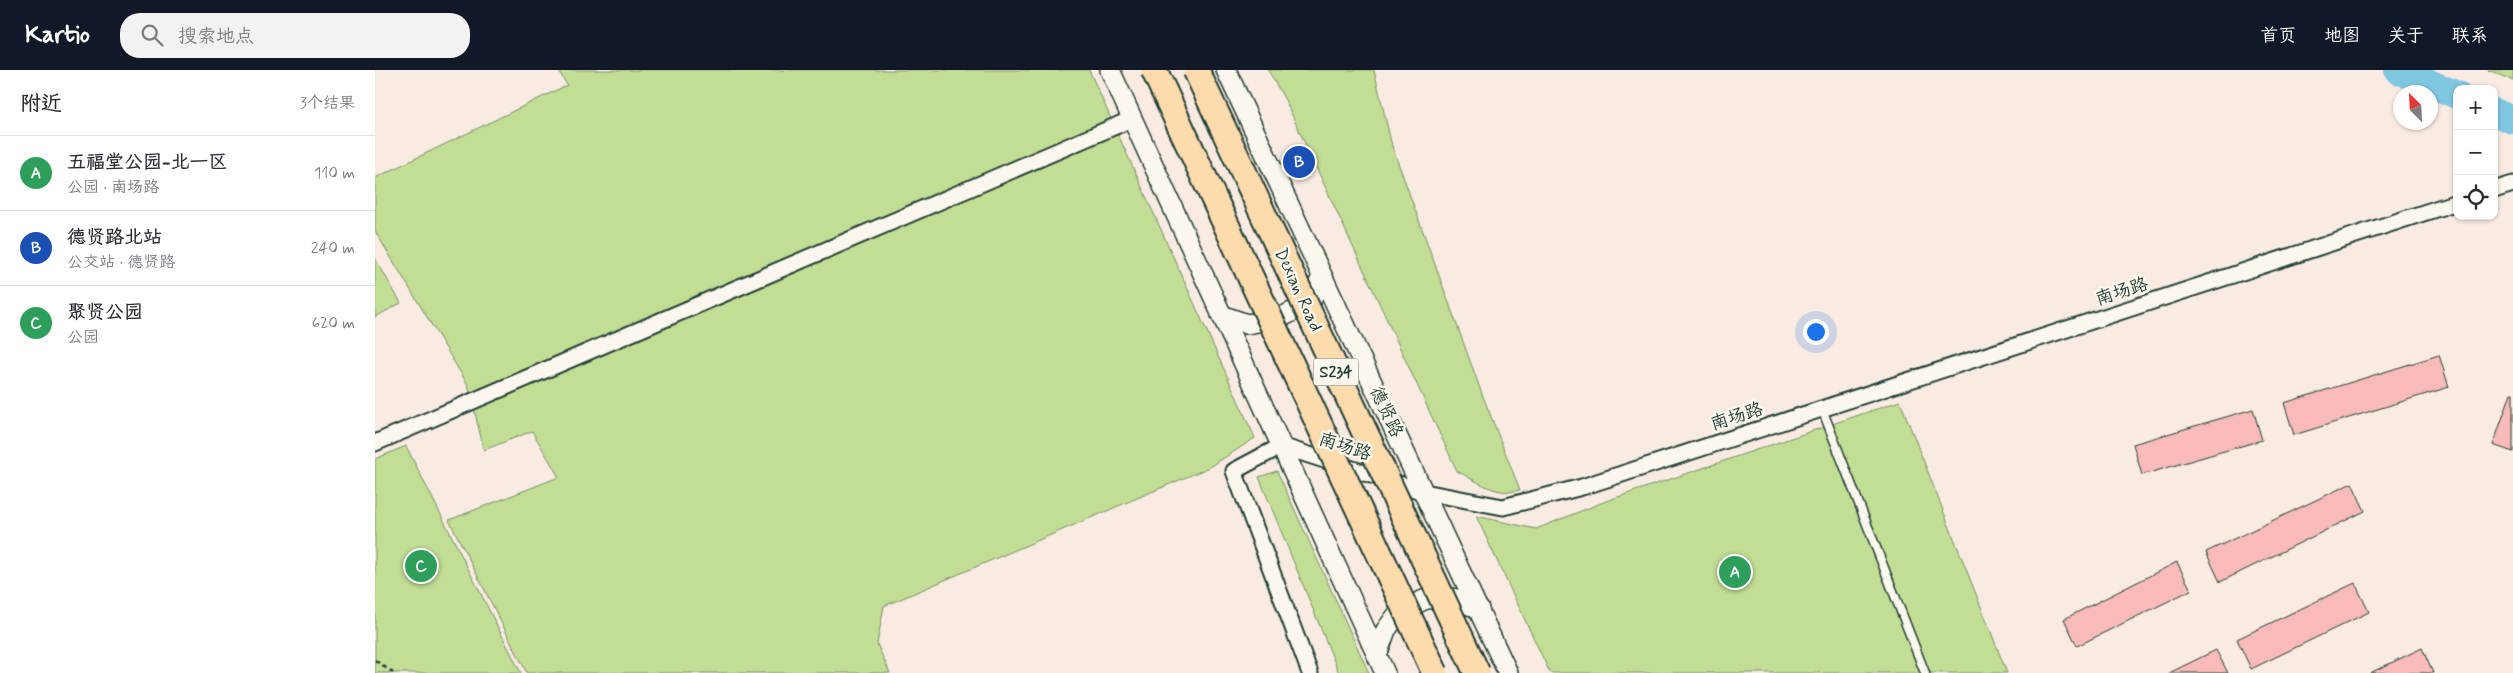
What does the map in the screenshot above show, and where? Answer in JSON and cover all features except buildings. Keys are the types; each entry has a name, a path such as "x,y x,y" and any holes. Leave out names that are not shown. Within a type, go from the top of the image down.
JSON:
{"highway":[{"name":"S234","path":"1154,70 1435,673"},
{"name":"Dexian Road","path":"1196,70 1477,673"}],"street":[{"path":"1110,70 1385,673"},
{"name":"德贤路","path":"1226,70 1508,673"},
{"path":"375,443 1132,119"},
{"path":"2498,189 2513,184"},
{"name":"南场路","path":"1281,446 1424,492 1503,507 1582,487 2453,203"},
{"path":"1221,315 1247,324 1280,318 1311,302 1322,276"},
{"path":"1281,446 1234,471 1310,673"},
{"path":"1377,655 1386,630 1400,611 1426,599 1453,598 1479,609"}],"lane":[{"path":"1822,409 1925,673"}],"path":[{"path":"375,660 393,673"}],"green space":[{"path":"558,70 1089,70 1255,438 1210,467 884,606 877,644 890,673 527,673 449,520 559,477 532,431 484,450 468,385 375,231 375,178 567,85"},
{"path":"1268,70 1374,70 1392,146 1482,394 1520,490 1512,492 1495,490 1457,471 1285,100"},
{"path":"2488,70 2513,70 2513,80"},
{"path":"375,258 401,303 375,317"},
{"path":"1900,401 2007,673 1550,673 1476,516 1536,529 1606,501"},
{"path":"406,446 521,673 375,673 375,459"},
{"path":"1277,471 1369,673 1339,673 1259,477"}],"waterway":[{"path":"2398,70 2453,93"},
{"path":"2498,114 2513,120"}],"place":[{"name":"德贤路北站","path":"1299,162"},
{"name":"聚贤公园","path":"421,566"},
{"name":"五福堂公园-北一区","path":"1735,572"}]}
